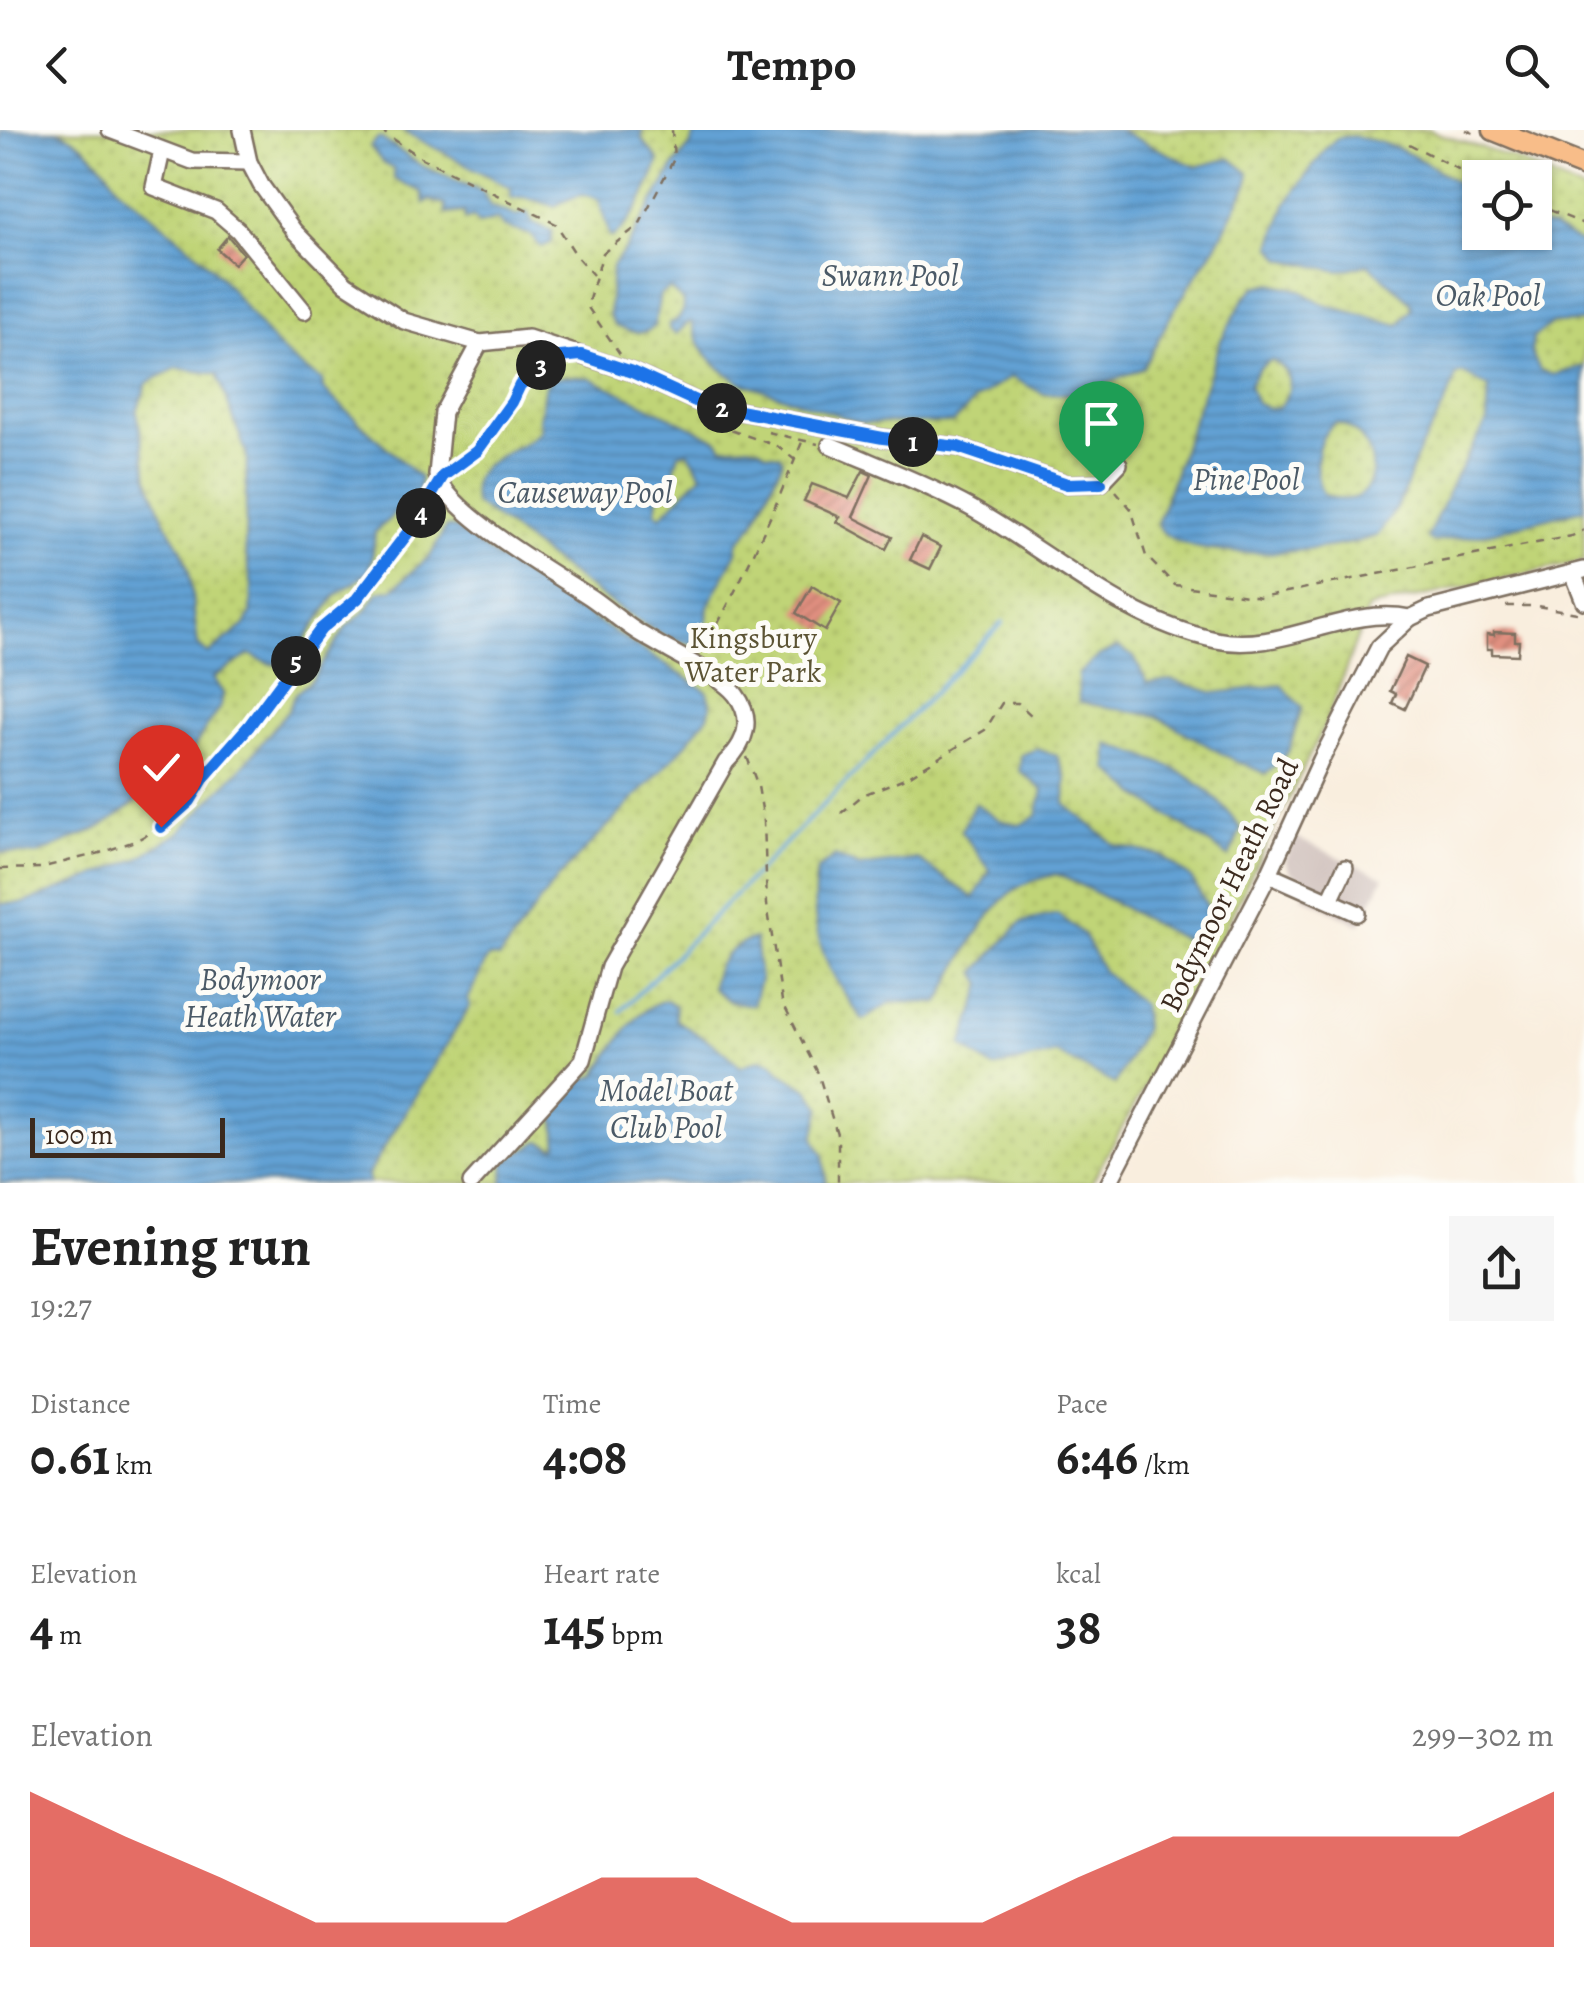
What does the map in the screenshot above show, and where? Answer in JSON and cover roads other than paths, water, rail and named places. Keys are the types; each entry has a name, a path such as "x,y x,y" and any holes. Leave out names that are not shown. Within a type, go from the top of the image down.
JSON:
{"main road":[{"path":"1494,130 1584,166"}],"street":[{"path":"110,130 192,161 249,162"},
{"path":"242,130 249,162 261,186 294,231 346,284 404,321 480,343 528,338 632,372 700,411 958,447 1067,484 1101,483 1119,464"},
{"path":"162,151 154,188 216,211 238,230 304,311"},
{"path":"470,1183 583,1060 609,967 726,762 741,747 746,728 743,706 733,690 640,634 477,522 440,484 437,475 442,412 480,343"},
{"path":"830,446 970,508 1121,604 1192,634 1218,640 1257,644 1375,616 1410,618 1429,609 1579,571 1584,601"},
{"name":"Bodymoor Heath Road","path":"1108,1183 1269,874 1379,647 1410,618"},
{"path":"1330,900 1345,868"},
{"path":"1269,874 1357,913"}],"water":[{"path":"0,130 58,131 84,147 118,187 212,268 278,347 322,380 323,389 420,478 419,491 375,532 367,574 336,595 292,658 275,664 250,654 213,678 223,693 221,705 179,770 102,827 36,855 0,852","holes":["177,368 217,374 247,455 245,549 252,586 251,614 245,625 208,654 198,645 189,572 181,548 164,520 148,477 137,411 147,383"]},
{"path":"401,130 642,130 642,139 659,161 635,212 610,237 599,200 576,196 554,206 524,197 511,198 511,188"},
{"name":"Swann Pool","path":"696,130 1118,130 1196,167 1230,158 1249,173 1248,183 1218,242 1174,310 1143,368 1083,394 1042,393 1011,377 975,400 953,423 861,423 741,382 724,371 703,350 692,322 676,334 669,329 669,323 681,315 683,305 670,289 660,294 654,327 639,332 615,326 609,315 612,266 691,145"},
{"path":"1353,136 1381,143 1421,160 1459,185 1462,250 1552,250 1552,228 1584,245 1584,322 1553,323 1533,338 1531,352 1540,370 1553,375 1584,366 1584,509 1479,535 1433,542 1427,538 1487,422 1489,388 1462,373 1456,376 1417,455 1400,501 1378,535 1296,551 1226,552 1171,538 1157,524 1221,340 1245,297 1256,287 1272,283 1299,290 1325,305 1399,325 1412,308 1410,301 1368,264 1339,271 1282,259 1272,246 1286,204 1337,138","holes":["1271,360 1288,375 1289,388 1278,408 1268,408 1256,403 1249,385 1259,368","1336,422 1365,443 1371,458 1372,474 1367,487 1358,496 1343,499 1323,494 1317,475 1319,445"]},
{"path":"379,137 422,166 482,191 490,206 516,216 527,212 533,223 552,231 551,243 541,247 529,234 504,227 497,219 479,224 473,217 465,220 464,212 446,214 445,205 429,200 424,203 422,192 394,179 394,169 383,163 370,146"},
{"name":"Causeway Pool","path":"555,378 590,378 718,440 723,447 749,445 780,455 783,460 754,523 738,543 708,606 707,620 693,643 675,640 618,608 475,504 476,476 541,429 545,385","holes":["688,451 702,474 661,516 656,512 658,498 672,478 679,453"]},
{"name":"Bodymoor Heath Water","path":"446,527 457,529 707,691 711,705 708,716 681,750 555,881 499,958 488,957 468,999 470,1006 368,1174 369,1183 0,1183 0,904 24,903 80,882 137,859 179,833 244,765 288,710 296,693 312,680 347,626 366,611 378,592 393,589 431,555"},
{"path":"1118,647 1134,657 1147,683 1171,680 1215,693 1282,685 1302,708 1288,752 1266,774 1157,716 1079,702 1078,674 1096,658"},
{"path":"1108,744 1166,765 1212,795 1241,829 1229,857 1139,796 1108,769"},
{"path":"1037,749 1057,756 1066,777 1065,804 1115,845 1162,856 1191,878 1207,906 1204,928 1185,940 1056,874 1019,887 995,909 973,940 940,1003 892,1002 863,1020 839,985 822,950 815,913 817,870 835,856 859,867 917,859 974,898 990,870 961,831 975,803 1000,820 1020,825 1037,816 1043,790 1020,771 1021,755"},
{"path":"1057,914 1083,934 1103,971 1142,1005 1144,1028 1115,1084 1056,1053 993,1068 962,1046 983,984 976,972 1022,922"},
{"path":"755,939 760,980 753,1005 729,1001 712,988 716,970 732,950"},
{"name":"Model Boat Club Pool","path":"667,1000 675,1006 676,1020 718,1047 740,1067 761,1059 772,1062 808,1089 821,1107 814,1138 823,1155 826,1183 503,1183 505,1161 540,1141 558,1145 554,1111 581,1080 596,1076 635,1020"}],"waterway":[{"path":"621,1011 1003,622"}],"water label":[{"name":"Oak Pool","path":"1488,295"},
{"name":"Pine Pool","path":"1246,479"}],"park label":[{"name":"Kingsbury Water Park","path":"753,655"}]}
